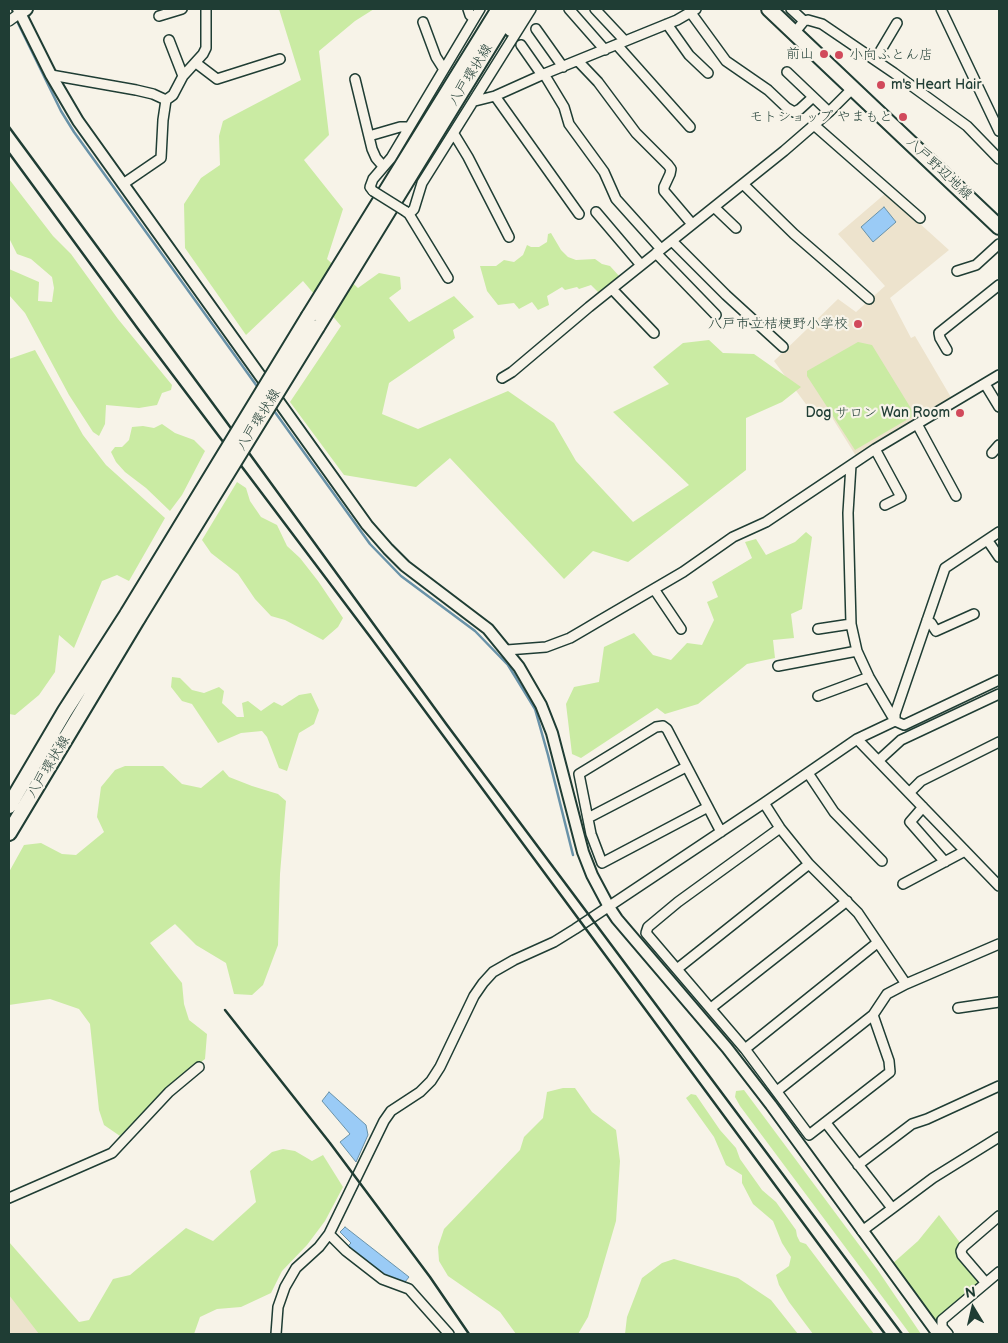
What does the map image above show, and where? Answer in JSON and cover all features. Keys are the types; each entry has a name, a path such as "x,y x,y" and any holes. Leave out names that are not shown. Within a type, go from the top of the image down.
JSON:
{"main road":[{"path":"344,259 386,181 490,9"},
{"name":"八戸環状線","path":"9,833 133,616 313,322 344,259 500,9"},
{"name":"八戸環状線","path":"313,322 346,281 512,9"},
{"path":"346,281 406,196 523,9"},
{"name":"八戸野辺地線","path":"769,9 999,227"},
{"name":"八戸環状線","path":"9,806 65,711 133,616"}],"street":[{"path":"159,16 182,9"},
{"path":"123,184 161,158 166,100 173,95 183,76 196,63 206,48 206,9"},
{"path":"468,9 474,19"},
{"path":"448,278 407,213 373,191 370,187 373,179 391,158 443,68 480,9"},
{"path":"407,213 414,209 422,183 531,9"},
{"path":"569,9 605,50"},
{"path":"595,9 690,127"},
{"path":"791,9 804,21"},
{"path":"941,9 999,129"},
{"path":"9,21 21,10 51,75 78,121 368,525 405,566 488,629 507,650 531,685 541,705 552,733 583,852 592,875 609,907 617,919 727,1048 771,1105 938,1334"},
{"path":"474,101 495,96 543,74 667,24 693,11 726,61 768,90 787,108 794,112 812,98"},
{"path":"795,32 804,21 814,20 822,24 876,60 967,126 999,159"},
{"path":"423,22 436,57 443,68"},
{"path":"876,60 897,23"},
{"path":"667,24 689,55 708,73"},
{"path":"536,29 563,67"},
{"path":"169,40 183,76"},
{"path":"521,45 543,74 564,107 569,124 604,172 616,199 658,251 716,315"},
{"path":"196,63 217,79 280,58"},
{"path":"578,61 598,82 636,133 668,166 670,174 664,191 692,224"},
{"path":"787,72 812,98 829,112"},
{"path":"51,75 136,90 153,94 166,100"},
{"path":"355,79 376,158 383,166"},
{"path":"502,378 512,372 658,251 743,184 829,112 853,88"},
{"path":"495,96 579,214"},
{"path":"814,125 920,218"},
{"path":"369,136 400,127 408,127"},
{"path":"454,134 510,237"},
{"path":"743,184 794,234 868,299"},
{"path":"714,207 736,228"},
{"path":"596,212 641,265"},
{"path":"672,241 726,295 783,347"},
{"path":"957,271 976,265 999,244"},
{"path":"947,350 939,333 999,285"},
{"path":"612,289 654,333"},
{"path":"507,650 546,647 570,638 683,572 733,537 773,518 875,449 999,375"},
{"path":"985,384 999,407"},
{"path":"918,424 956,496"},
{"path":"992,453 999,445"},
{"path":"875,449 900,497 885,505"},
{"path":"851,465 848,513 851,624 858,651 869,678 895,721 904,725 999,680"},
{"path":"895,721 895,714 945,568 999,532"},
{"path":"988,541 999,557"},
{"path":"654,589 681,629"},
{"path":"927,620 936,631 974,614"},
{"path":"818,629 851,624"},
{"path":"778,666 858,651"},
{"path":"818,696 869,678"},
{"path":"878,761 901,740 999,694"},
{"path":"276,1334 278,1307 285,1287 296,1268 330,1234 384,1121 391,1111 420,1092 431,1081 440,1067 474,996 482,983 493,972 514,960 554,942 857,740 895,721"},
{"path":"708,807 602,863 588,818 579,774 656,727 663,726 667,729 686,767 708,807 721,832"},
{"path":"857,740 999,886"},
{"path":"909,793 921,781 999,742"},
{"path":"588,818 686,767"},
{"path":"808,773 834,812 882,861"},
{"path":"764,803 780,828 809,864 858,913 906,984"},
{"path":"923,807 910,822 945,862"},
{"path":"780,828 648,927 646,933 711,1008 777,1091 809,1135 890,1072 889,1061 873,1015"},
{"path":"903,884 964,851"},
{"path":"677,969 809,864"},
{"path":"711,1008 847,901"},
{"path":"744,1049 878,943"},
{"path":"777,1091 873,1015 888,994 906,984 999,944"},
{"path":"958,1008 999,1002"},
{"path":"9,1198 112,1153 169,1092 199,1067"},
{"path":"858,1165 912,1124 999,1086"},
{"path":"826,1123 892,1208"},
{"path":"862,1231 933,1178 999,1137"},
{"path":"986,1283 962,1255 961,1251 963,1247 999,1216"},
{"path":"330,1234 346,1251 382,1278 409,1290 449,1334"},
{"path":"948,1334 942,1327 942,1320 999,1272"}],"shaded area":[{"name":"八戸市立桔梗野小学校","path":"886,193 949,250 890,298 911,338 915,336 952,399 856,456 828,411 814,415 774,361 838,299 856,312 885,286 838,234"},
{"path":"9,1294 41,1334 9,1334"}],"green space":[{"path":"279,9 374,9 355,21 319,51 329,135 304,160 343,209 327,259 358,288 379,273 400,277 401,289 389,298 409,322 454,296 474,317 453,330 455,338 389,383 382,414 418,429 508,391 554,423 576,461 633,522 689,485 613,412 669,384 653,367 683,343 709,340 723,353 754,354 801,387 782,402 746,418 746,470 628,562 593,551 564,579 450,458 416,487 344,475 290,402 341,326 303,281 246,335 185,248 184,204 201,178 220,165 219,136 223,121 301,80"},
{"path":"9,179 53,236 71,254 118,319 172,385 171,390 162,393 157,405 139,408 106,405 105,424 99,436 93,432 69,395 25,313 9,295 9,269 39,282 38,301 52,302 54,288 52,277 31,259 17,254 9,238"},
{"path":"551,233 561,250 568,257 576,260 595,259 602,264 610,266 620,277 599,293 591,285 579,289 577,287 565,290 562,287 547,296 549,305 538,310 532,302 519,309 514,303 498,305 487,291 480,266 496,266 504,260 514,262 523,255 527,245 539,247 547,242 548,234"},
{"path":"858,342 872,345 915,415 855,450 807,376 807,371"},
{"path":"35,350 83,435 106,465 165,518 129,581 117,575 102,581 74,648 59,635 55,672 39,695 15,715 9,714 9,359"},
{"path":"162,424 175,433 194,440 205,451 182,495 170,511 146,488 125,472 116,462 111,452 115,447 122,447 129,440 132,427 154,428"},
{"path":"237,482 246,488 250,501 261,517 277,525 287,546 300,558 318,581 343,618 338,627 323,640 285,620 271,616 255,599 238,574 211,553 202,540"},
{"path":"806,532 812,537 802,609 791,614 794,638 773,640 775,658 747,664 698,704 665,714 657,708 581,758 572,754 566,704 574,687 599,682 604,647 634,633 653,655 671,660 687,643 702,645 714,620 707,602 718,597 712,582 752,558 745,542 756,539 766,555 795,542"},
{"path":"172,677 180,678 192,690 204,693 219,687 224,691 222,703 237,717 244,717 242,703 248,701 261,711 274,702 282,706 299,695 311,693 319,710 314,724 299,733 287,771 279,768 267,737 262,731 241,733 218,743 192,704 182,701 171,687"},
{"path":"125,766 163,766 182,784 201,788 223,770 229,777 278,794 286,801 280,874 278,945 263,985 252,995 234,994 226,963 196,945 175,924 150,943 182,983 184,1004 189,1020 207,1034 205,1059 163,1091 120,1136 104,1125 99,1110 90,1024 79,1009 50,999 9,1005 9,872 24,845 41,843 62,854 76,855 104,832 97,817 101,787 115,770"},
{"path":"563,1088 575,1088 592,1112 616,1130 620,1161 616,1221 588,1317 578,1334 516,1334 500,1312 448,1276 439,1261 438,1247 444,1229 520,1150 524,1137 543,1118 547,1092"},
{"path":"744,1090 877,1269 921,1334 910,1334 740,1106 735,1097 736,1091"},
{"path":"691,1094 696,1095 720,1130 736,1148 740,1159 762,1190 776,1202 796,1230 800,1242 806,1244 874,1334 813,1334 779,1285 776,1275 789,1266 791,1257 782,1243 773,1221 753,1204 742,1183 742,1175 726,1165 714,1137 686,1098"},
{"path":"283,1149 295,1151 312,1161 323,1155 343,1187 325,1221 307,1245 282,1271 271,1293 241,1307 217,1309 200,1317 194,1334 39,1334 9,1295 9,1242 79,1322 89,1320 113,1279 130,1275 186,1228 213,1241 256,1202 250,1171 272,1152"},
{"path":"939,1215 961,1244 956,1253 981,1282 942,1315 937,1322 892,1264 918,1241"},
{"path":"674,1259 738,1278 771,1300 798,1334 625,1334 627,1317 642,1278 662,1263"}],"water":[{"path":"884,207 896,222 873,242 861,227"},
{"path":"329,1092 366,1125 368,1135 356,1162 340,1142 350,1134 322,1101"},
{"path":"345,1227 409,1277 405,1282 385,1276 348,1246 351,1243 340,1232"}],"waterway":[{"path":"16,19 61,111 74,132 259,389"},
{"path":"272,408 370,544 401,576 475,631 508,665 535,709 573,855"}],"railway":[{"path":"9,127 447,725 902,1334"},
{"path":"9,153 138,329 371,638 885,1334"},
{"path":"225,1010 330,1143 430,1277 469,1334"}],"place":[{"name":"前山","path":"824,54"},
{"name":"小向ふとん店","path":"839,55"},
{"name":"m's Heart Hair","path":"881,85"},
{"name":"モトショップ やまもと","path":"903,117"},
{"name":"八戸市立桔梗野小学校","path":"858,324"},
{"name":"Dog サロン Wan Room","path":"960,413"}]}
